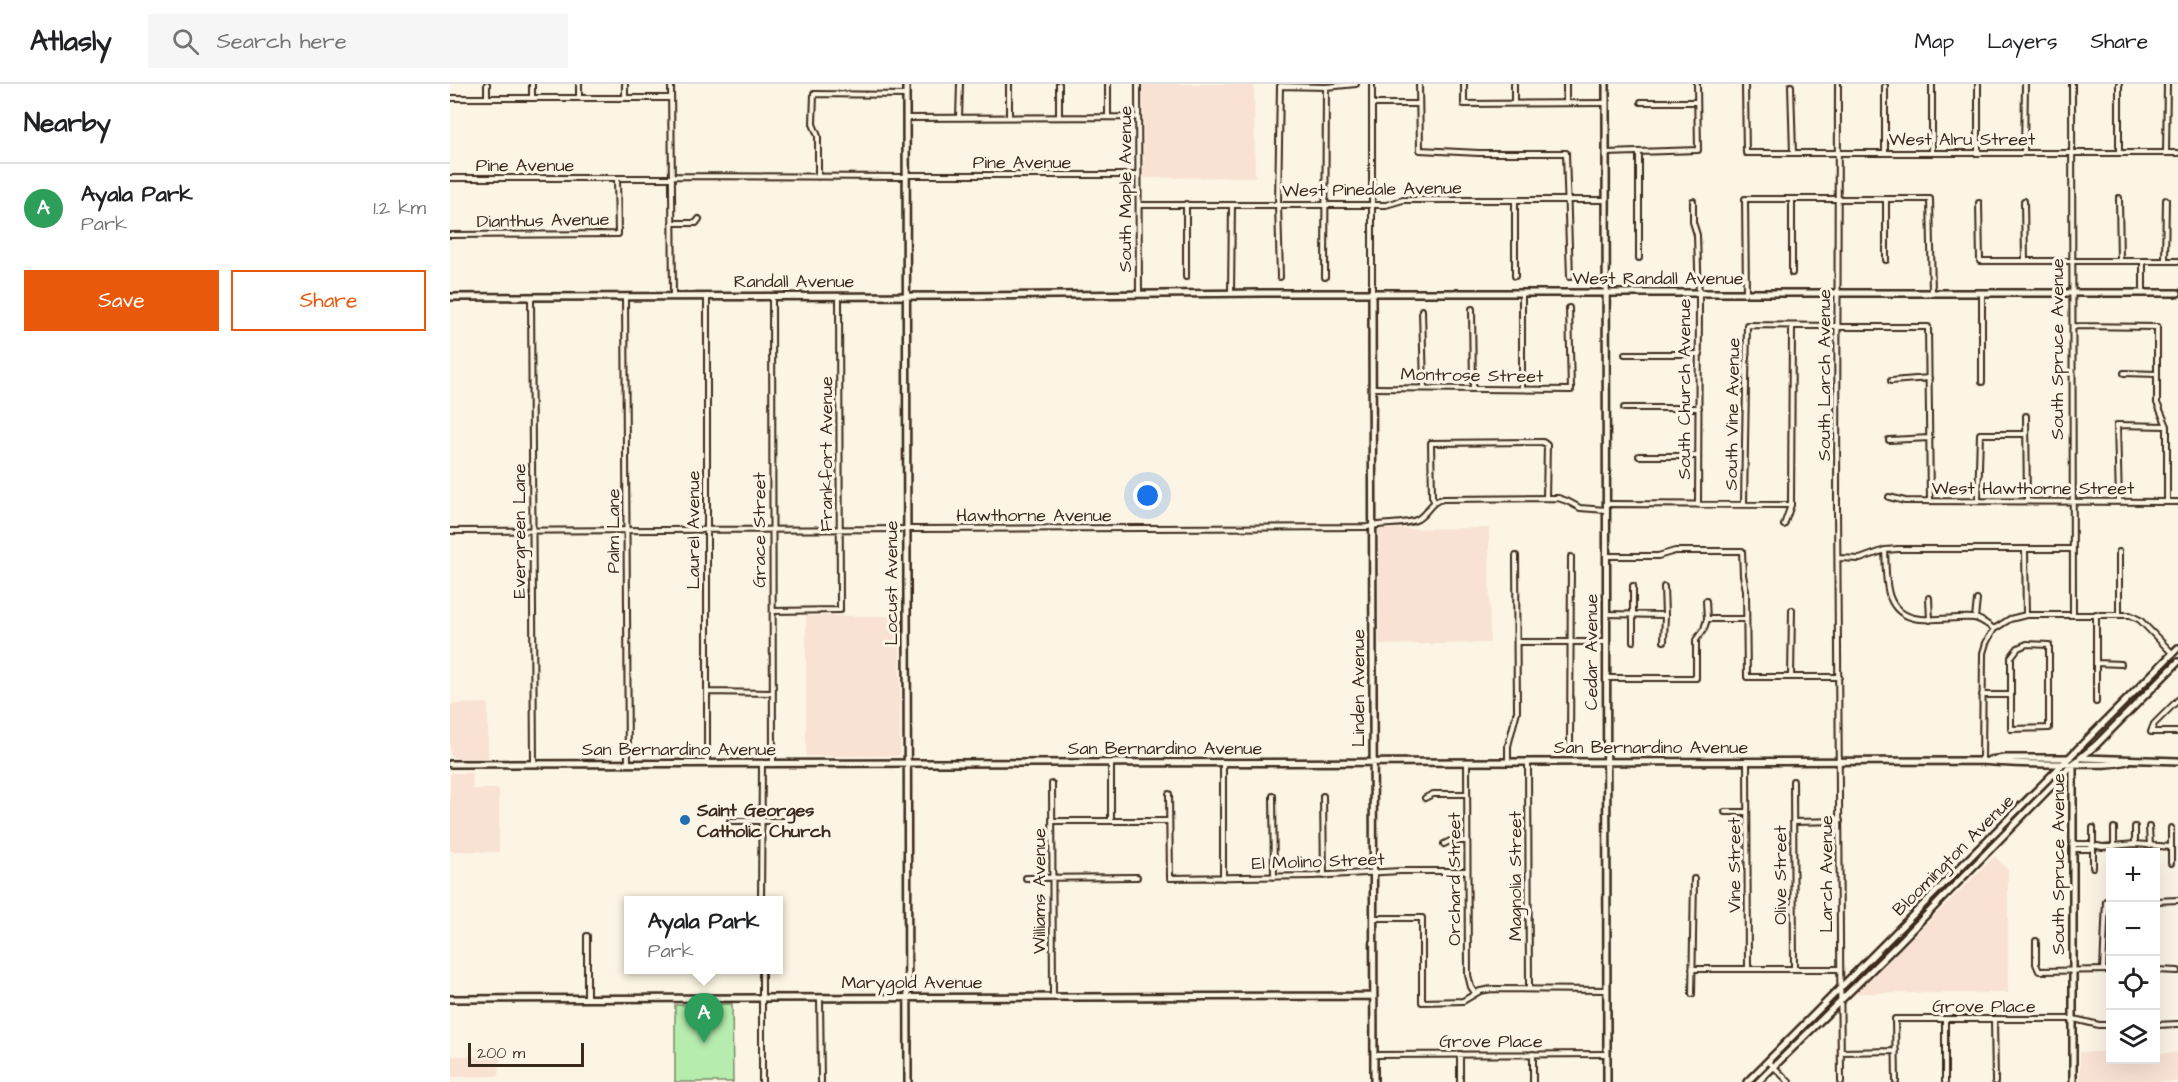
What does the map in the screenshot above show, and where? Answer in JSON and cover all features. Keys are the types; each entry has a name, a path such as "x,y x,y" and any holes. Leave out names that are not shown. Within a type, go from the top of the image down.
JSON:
{"street":[{"path":"487,84 487,98"},
{"path":"532,84 532,98"},
{"path":"579,84 579,98"},
{"path":"625,84 625,98"},
{"path":"671,84 673,296"},
{"name":"Locust Avenue","path":"906,84 908,1082"},
{"path":"959,118 960,84"},
{"path":"1009,84 1009,117"},
{"path":"1059,84 1059,117"},
{"path":"1108,84 1108,117"},
{"name":"South Maple Avenue","path":"1138,84 1139,294"},
{"path":"1280,277 1278,204 1280,86 1326,87 1356,84"},
{"path":"1372,84 1372,294"},
{"path":"1419,84 1420,150 1566,153 1570,277"},
{"path":"1464,84 1464,104 1605,103"},
{"path":"1514,84 1514,103"},
{"path":"1566,84 1566,103"},
{"name":"Cedar Avenue","path":"1606,84 1607,1082"},
{"path":"1606,153 1698,150 1697,84"},
{"name":"South Larch Avenue","path":"1838,84 1839,665"},
{"path":"1932,84 1932,153"},
{"path":"1978,84 1978,153"},
{"path":"2024,153 2025,84"},
{"name":"South Spruce Avenue","path":"2072,84 2073,614"},
{"path":"2119,84 2119,153"},
{"path":"2166,153 2167,84"},
{"name":"West Alru Street","path":"1745,86 1746,153 2178,153"},
{"path":"1791,86 1793,153"},
{"path":"1885,86 1886,153"},
{"path":"1325,277 1326,87"},
{"path":"818,177 818,136 813,124 814,94 906,95"},
{"path":"450,98 671,98"},
{"path":"1641,102 1697,102"},
{"path":"1372,104 1418,104"},
{"path":"906,118 1138,117"},
{"path":"1639,153 1639,258"},
{"name":"Pine Avenue","path":"450,178 1138,175"},
{"name":"Dianthus Avenue","path":"450,234 618,234 617,178"},
{"path":"2119,198 2120,261"},
{"path":"1792,199 1792,273"},
{"path":"1746,293 1745,200 1792,199 1930,199 1932,292"},
{"path":"1886,199 1886,260"},
{"name":"West Pinedale Avenue","path":"1140,205 1386,205 1403,200 1605,200"},
{"path":"1515,200 1515,276"},
{"path":"2165,261 2166,200"},
{"name":"South Church Avenue","path":"1693,201 1693,222 1697,236 1700,354 1698,505"},
{"path":"2024,201 2025,261"},
{"path":"1979,203 1980,261 2178,261"},
{"path":"1186,204 1186,277"},
{"path":"1231,293 1232,205"},
{"path":"672,223 696,223 699,219"},
{"path":"2143,261 2143,294"},
{"path":"1982,292 1982,382"},
{"name":"West Randall Avenue","path":"1139,294 2178,293"},
{"name":"Randall Avenue","path":"450,297 1139,294"},
{"name":"Linden Avenue","path":"1372,294 1374,1082"},
{"path":"1522,294 1522,389"},
{"name":"Laurel Avenue","path":"707,296 707,764"},
{"name":"Evergreen Lane","path":"531,297 534,765"},
{"name":"Palm Lane","path":"625,297 628,764"},
{"name":"Grace Street","path":"772,297 773,764"},
{"name":"Frankfort Avenue","path":"773,611 840,610 840,297"},
{"name":"Montrose Street","path":"1373,388 1571,390 1569,308"},
{"path":"1472,309 1473,388"},
{"path":"1422,310 1424,388"},
{"name":"South Vine Avenue","path":"1744,504 1746,326 1792,327"},
{"path":"2073,326 2157,327 2157,403 2167,426 2167,502"},
{"path":"1784,525 1791,505 1792,327 1928,327 1930,501"},
{"path":"1625,354 1700,354"},
{"path":"2124,373 2157,374"},
{"path":"1891,381 1929,378"},
{"path":"1624,408 1699,408"},
{"path":"2025,416 2026,501"},
{"path":"2119,501 2117,425 2167,426"},
{"path":"1978,501 1980,434 2025,434"},
{"path":"1888,440 1930,438"},
{"path":"1546,498 1547,445 1543,442 1431,443 1434,501 1546,498 1562,499 1580,508 1791,505"},
{"path":"1640,456 1698,456"},
{"name":"West Hawthorne Street","path":"1889,497 1905,501 2178,502"},
{"name":"Hawthorne Avenue","path":"450,531 1367,527 1411,522 1419,518 1434,501"},
{"path":"1839,558 1860,559 1886,550 1898,549 2073,549"},
{"path":"2025,549 2026,615"},
{"path":"1886,550 1888,594 1893,605 1914,619 1975,618 1994,629"},
{"path":"1606,556 1658,556 1675,551 1742,551 1747,677 1839,677"},
{"path":"2119,552 2119,614"},
{"path":"1508,762 1508,746 1517,711 1516,556"},
{"path":"1570,746 1571,557"},
{"path":"1633,586 1633,640"},
{"path":"1664,587 1664,641"},
{"path":"1929,598 1930,620"},
{"path":"1975,618 1977,600"},
{"path":"1606,678 1696,678 1696,640 1704,629 1707,619 1706,601"},
{"path":"1791,677 1792,610"},
{"path":"1606,614 1665,615"},
{"path":"2096,614 2096,702"},
{"path":"1982,761 1983,651 1994,629 2010,619 2026,615 2130,615 2140,620 2173,654"},
{"path":"1707,619 1746,619"},
{"path":"1517,642 1606,642"},
{"path":"2027,644 2049,645 2049,728 2011,729 2011,695 2011,657 2015,651 2027,644"},
{"name":"Bloomington Avenue","path":"1758,1082 1926,915 2178,648"},
{"path":"2081,758 2178,662"},
{"path":"2096,663 2121,663"},
{"name":"Larch Avenue","path":"1839,665 1841,1082"},
{"path":"707,692 773,693"},
{"path":"1982,695 2011,695"},
{"path":"2178,699 2154,724 2151,732 2178,732"},
{"path":"2096,745 2096,753 2101,758"},
{"path":"1982,761 2005,758 2114,764 2128,761"},
{"path":"2072,761 2081,758 2178,761"},
{"path":"1982,761 2003,764 2064,764"},
{"name":"San Bernardino Avenue","path":"450,764 1982,761"},
{"name":"South Spruce Avenue","path":"2072,761 2073,1082"},
{"name":"Bloomington Avenue","path":"1747,1082 2064,764 2072,761"},
{"path":"1223,762 1223,878"},
{"name":"Orchard Street","path":"1467,762 1468,975 1475,993"},
{"name":"Magnolia Street","path":"1528,762 1529,989"},
{"name":"Vine Street","path":"1747,762 1748,969"},
{"path":"1111,763 1111,821"},
{"path":"762,764 762,896"},
{"path":"2044,764 2050,772 2050,778"},
{"name":"Olive Street","path":"1793,781 1794,969"},
{"name":"Williams Avenue","path":"1053,784 1053,997"},
{"path":"1053,821 1169,821 1169,794"},
{"path":"1425,798 1433,794 1467,794"},
{"path":"1273,796 1274,877"},
{"path":"1323,796 1324,876"},
{"path":"1725,812 1748,812"},
{"path":"730,821 790,821"},
{"name":"El Molino Street","path":"1169,821 1170,878 1467,871"},
{"path":"1793,822 1840,821"},
{"path":"2135,827 2135,844"},
{"path":"2149,827 2150,846"},
{"path":"2093,828 2093,867"},
{"path":"2114,828 2114,847"},
{"path":"2171,828 2171,863"},
{"path":"1444,844 1450,841 1467,841"},
{"path":"1972,867 1977,857 1987,847 1985,843"},
{"path":"2074,847 2089,844 2114,847 2135,844 2171,847"},
{"path":"1026,878 1137,877"},
{"path":"1692,994 1694,879"},
{"path":"2160,900 2178,900"},
{"path":"2036,941 2036,964 2039,971 2103,970 2108,902"},
{"path":"1920,909 1926,915"},
{"path":"1374,918 1422,918 1422,1002 1456,1002 1467,999 1475,993 1492,989 1607,990"},
{"path":"586,998 587,936"},
{"path":"1692,969 1840,969"},
{"path":"2160,970 2178,970"},
{"path":"762,974 762,1082"},
{"name":"Marygold Avenue","path":"450,999 1374,996"},
{"path":"820,997 821,1082"},
{"name":"Grove Place","path":"1896,1051 1895,1019 2074,1019 2106,1025"},
{"path":"1945,1019 1946,1082"},
{"path":"1994,1019 1995,1082"},
{"path":"2160,1025 2178,1024"},
{"path":"1841,1052 1896,1051 1896,1082"},
{"path":"1460,1054 1460,1082"},
{"path":"1533,1054 1533,1082"},
{"name":"Grove Place","path":"1374,1055 1607,1054"},
{"path":"1768,1061 1789,1082"}],"shaded area":[{"path":"1143,84 1254,84 1255,177 1144,178"},
{"path":"1489,528 1490,643 1379,645 1379,529"},
{"path":"806,616 900,616 900,754 898,756 806,756"},
{"path":"488,703 488,758 453,758 450,754 450,704"},
{"path":"452,773 472,773 473,789 499,789 499,852 450,851 450,775"},
{"path":"1995,856 2008,870 2008,993 1856,993"},
{"path":"2080,1052 2106,1052 2106,1064 2160,1064 2160,1053 2178,1053 2178,1082 2080,1082"},
{"path":"450,1056 500,1056 499,1076 450,1077"}],"green space":[{"path":"732,1004 733,1082 675,1082 675,1005"}],"place":[{"name":"Saint Georges Catholic Church","path":"685,820"},
{"name":"Ayala Park","path":"704,1043"}]}
